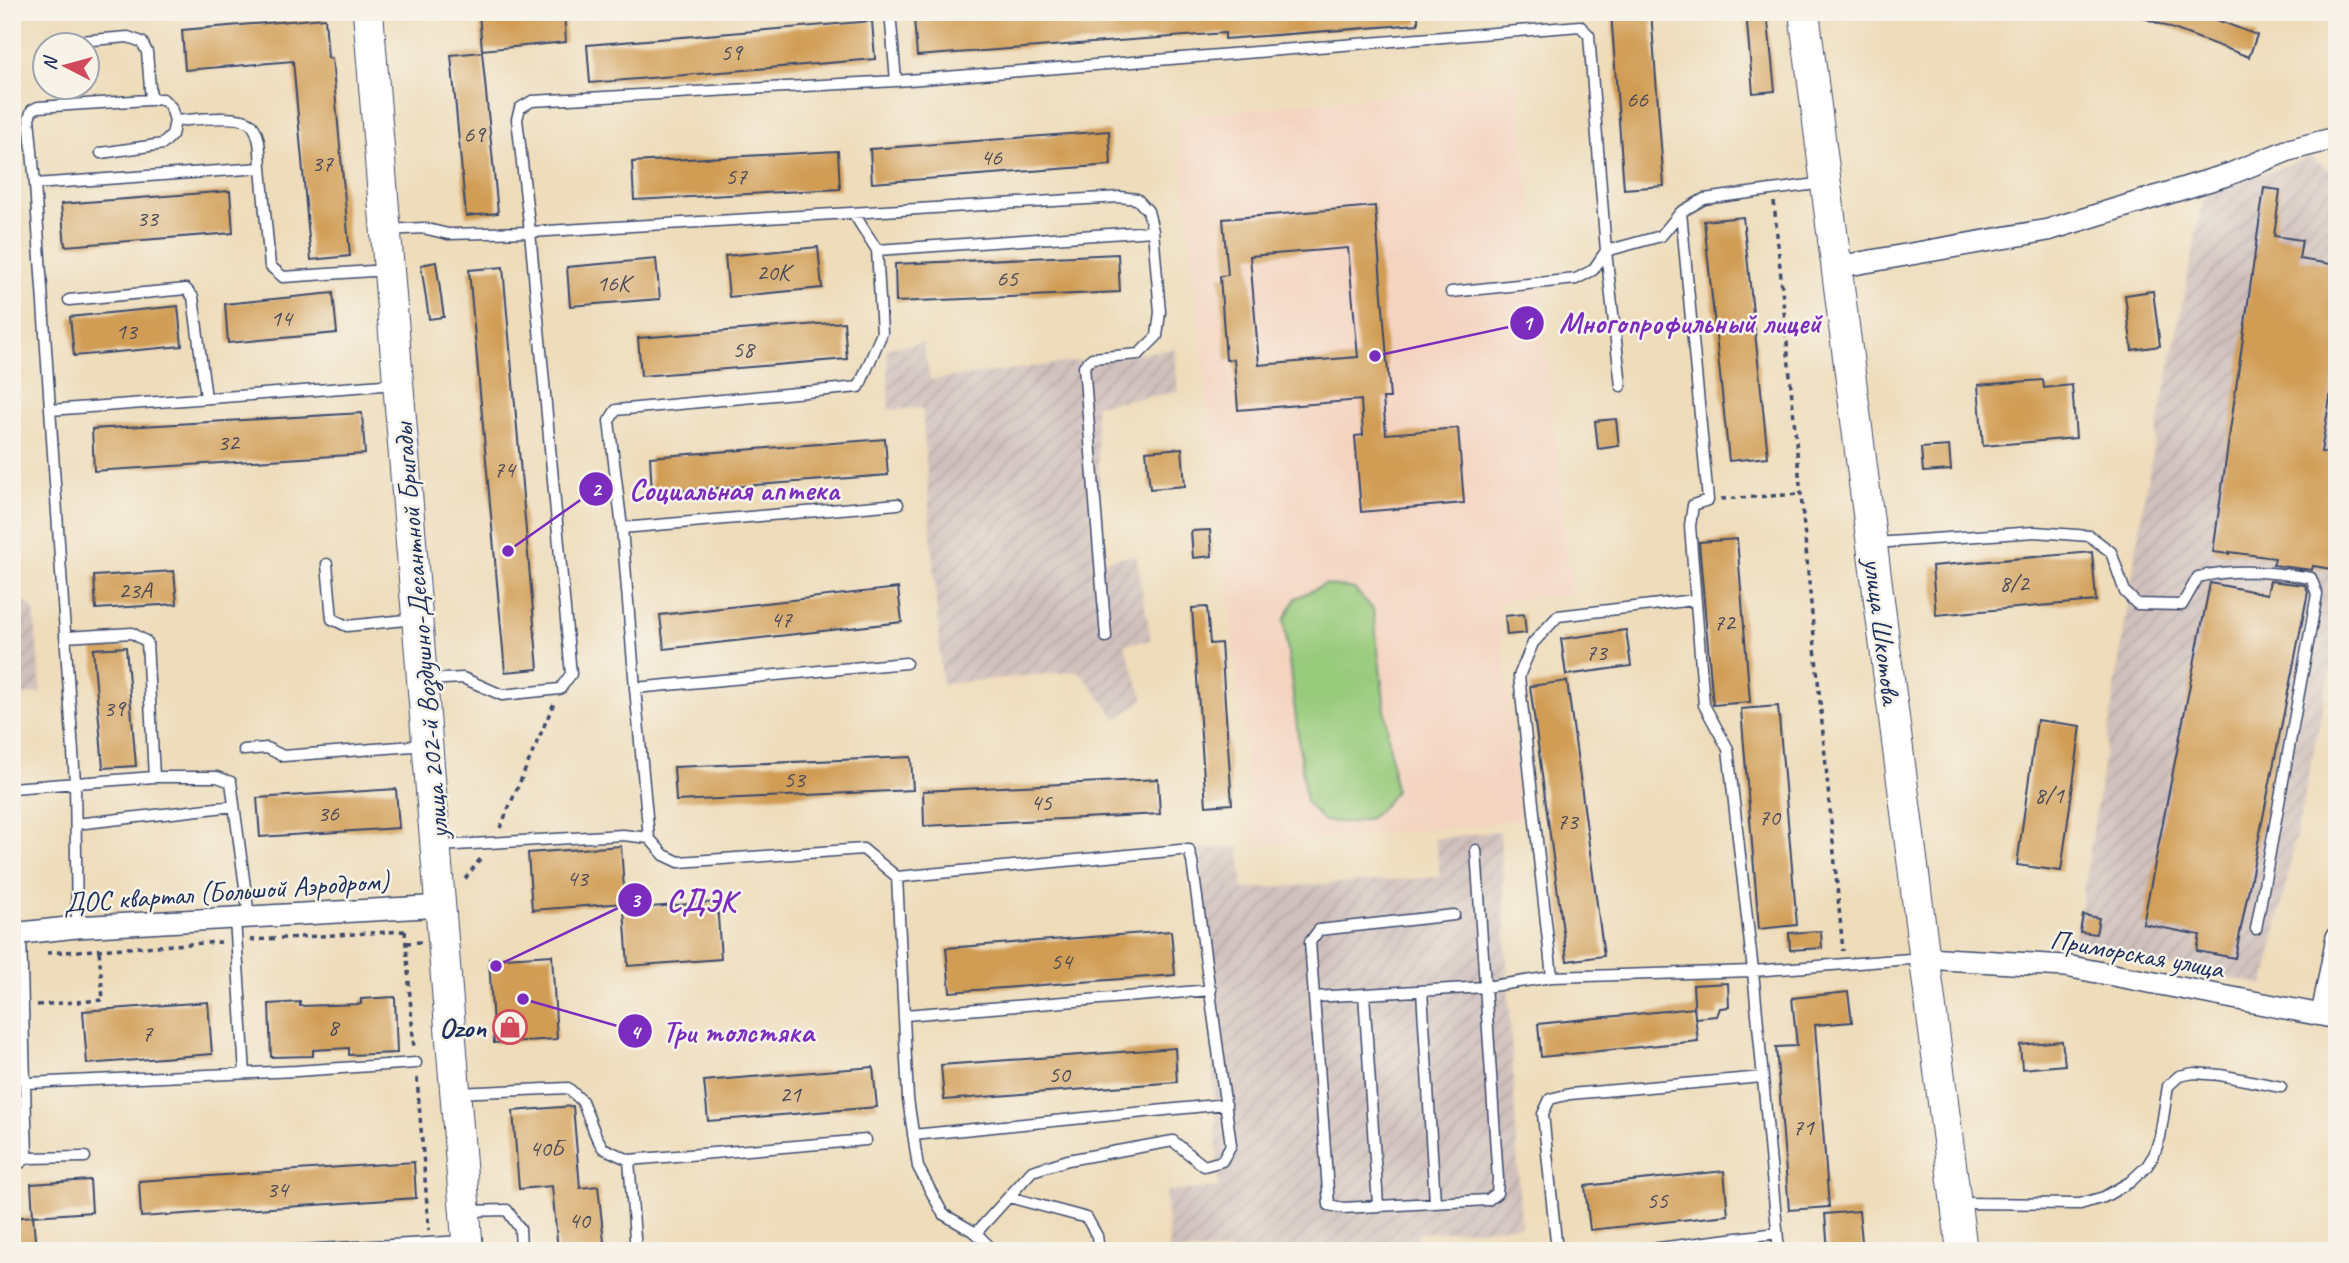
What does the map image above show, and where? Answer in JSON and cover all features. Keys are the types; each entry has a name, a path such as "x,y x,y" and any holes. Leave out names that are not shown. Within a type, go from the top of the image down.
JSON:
{"street":[{"name":"улица 202-й Воздушно-Десантной Бригады","path":"368,12 428,744 438,846 452,895 456,1093 468,1246"},
{"name":"улица Шкотова","path":"1804,12 1962,1251"},
{"path":"1837,267 2048,230 2230,174 2289,150 2328,140 2337,141"},
{"name":"ДОС квартал (Большой Аэродром)","path":"18,940 77,927 242,918 452,895"},
{"path":"2329,1017 2337,937"},
{"name":"Приморская улица","path":"1925,958 2066,966 2329,1017"}],"lane":[{"path":"890,12 896,81"},
{"path":"423,680 463,678 502,695 560,689 571,674 517,119 520,108 532,100 896,81 1580,26 1589,35 1620,386"},
{"path":"102,39 128,37 142,42 147,52 151,100"},
{"path":"77,927 75,782 29,118 32,110 38,107 163,99 170,107 175,121 173,135 163,144 101,153"},
{"path":"175,121 241,118 251,123 258,136 270,266 283,277 388,270"},
{"path":"35,184 261,169"},
{"path":"1451,292 1576,279 1593,270 1606,251 1661,236 1681,212 1704,200 1826,182"},
{"path":"385,230 423,228 448,234 530,232 1120,197 1137,199 1148,211 1153,231 1160,312 1157,336 1139,354 1092,358 1084,366 1106,637"},
{"path":"1681,212 1708,500 1693,505 1690,526 1694,600 1704,705 1728,749 1779,1251"},
{"path":"854,214 877,250 882,333 859,387 616,410 609,421 622,528 649,838 664,855 679,862 863,849 897,877 1189,850 1231,1145 1222,1161 1204,1166 1173,1141 1068,1160 1032,1171 976,1233"},
{"path":"877,250 1153,231"},
{"path":"69,300 186,289 194,297 206,398"},
{"path":"50,410 399,384"},
{"path":"622,528 898,504"},
{"path":"1872,543 2035,531 2090,536 2111,552 2125,592 2137,604 2182,605 2197,577 2211,574 2262,570 2311,578 2317,594 2256,929"},
{"path":"327,564 332,619 340,624 347,626 418,618"},
{"path":"1552,977 1519,676 1533,643 1558,617 1694,600"},
{"path":"65,637 132,633 147,642 154,777"},
{"path":"635,688 906,663"},
{"path":"244,750 267,748 283,756 428,744"},
{"path":"12,788 154,777 217,777 231,782 242,918 237,941 245,1073"},
{"path":"76,824 234,806"},
{"path":"438,846 623,835 649,838"},
{"path":"1454,915 1319,930 1310,942 1329,1205 1343,1208 1488,1200 1497,1193 1476,850"},
{"path":"897,877 908,1099 918,1167 943,1214 976,1233 995,1251"},
{"path":"18,940 23,1006 27,1158"},
{"path":"1314,997 1485,987 1552,977 1752,971 1925,958"},
{"path":"905,1015 1211,990"},
{"path":"1422,990 1435,1202"},
{"path":"1364,994 1378,1205"},
{"path":"12,1095 26,1088 416,1063"},
{"path":"1956,1203 2080,1204 2104,1197 2130,1182 2154,1155 2160,1137 2168,1087 2179,1076 2194,1073 2220,1075 2281,1087"},
{"path":"1557,1251 1543,1114 1550,1099 1570,1094 1762,1077"},
{"path":"456,1093 568,1088 582,1101 603,1148 629,1160 866,1140"},
{"path":"913,1135 1226,1104"},
{"path":"12,1169 27,1158 85,1157"},
{"path":"629,1160 636,1251"},
{"path":"1009,1197 1087,1218 1097,1236 1099,1251"},
{"path":"465,1211 507,1210 520,1229 522,1251"},
{"path":"1635,1251 1777,1233"},
{"path":"282,1251 468,1246"}],"path":[{"path":"1773,190 1844,964"},
{"path":"1708,500 1801,494"},
{"path":"452,895 494,842 560,689"},
{"path":"18,940 99,949 405,931"},
{"path":"23,1006 103,1000 99,949"}],"shaded area":[{"path":"1517,81 1572,594 1498,602 1521,820 1255,846 1177,117"},
{"path":"2309,157 2337,174 2337,637 2265,985 2073,946 2146,487 2204,195"},
{"path":"923,343 930,380 1175,349 1178,392 1095,405 1104,560 1136,555 1151,640 1124,644 1144,699 1117,719 1079,671 942,684 922,408 889,410 887,348"},
{"path":"12,591 34,609 41,693 12,696"},
{"path":"1500,831 1521,1226 1418,1233 1419,1251 1169,1251 1166,1192 1219,1187 1200,849 1240,847 1243,889 1440,877 1435,839"}],"green space":[{"path":"1325,584 1354,589 1373,609 1395,791 1380,810 1357,822 1323,821 1306,802 1284,620 1296,598"}],"building":[{"path":"479,12 564,12 566,42 482,50"},
{"path":"983,12 1418,12 1418,24 1225,39 1225,33 917,56 914,18"},
{"path":"1611,12 1651,12 1664,186 1624,189"},
{"path":"1746,12 1767,12 1775,91 1753,93"},
{"path":"2196,12 2257,35 2249,57 2133,14"},
{"path":"325,18 328,58 332,58 350,256 311,260 293,61 185,70 182,30"},
{"path":"872,21 875,59 590,83 587,45"},
{"path":"482,52 498,213 466,216 451,55"},
{"path":"1109,131 1111,165 872,183 870,149"},
{"path":"838,151 840,189 634,200 632,162"},
{"path":"2264,188 2280,190 2274,236 2302,240 2299,259 2337,265 2337,355 2321,452 2337,453 2337,570 2313,566 2312,570 2273,565 2275,558 2213,552"},
{"path":"230,191 233,233 65,246 61,204"},
{"path":"1375,206 1390,398 1383,398 1386,434 1458,428 1464,503 1361,512 1355,436 1363,435 1361,400 1238,410 1234,359 1226,360 1220,276 1228,275 1223,219","holes":["1348,248 1358,357 1259,365 1250,256"]},
{"path":"1743,217 1768,457 1729,461 1704,221"},
{"path":"818,247 822,288 729,297 725,256"},
{"path":"1118,254 1120,292 896,302 895,264"},
{"path":"656,259 660,299 570,306 567,267"},
{"path":"436,262 444,317 429,319 421,265"},
{"path":"503,267 538,669 505,672 469,270"},
{"path":"2153,291 2160,346 2132,350 2125,295"},
{"path":"333,293 337,333 228,343 225,304"},
{"path":"178,306 182,346 74,356 70,317"},
{"path":"844,322 847,359 641,376 638,338"},
{"path":"2043,380 2044,388 2072,385 2076,438 1983,446 1978,385"},
{"path":"362,413 365,454 94,471 92,429"},
{"path":"1616,419 1619,446 1598,449 1595,421"},
{"path":"885,439 888,475 652,493 650,457"},
{"path":"1949,446 1951,470 1923,472 1921,448"},
{"path":"1182,448 1185,486 1150,489 1146,451"},
{"path":"1210,530 1212,556 1193,558 1191,531"},
{"path":"1737,539 1750,702 1713,705 1699,542"},
{"path":"2092,552 2096,601 1936,615 1932,566"},
{"path":"174,571 177,604 96,609 94,576"},
{"path":"2270,581 2305,585 2308,592 2235,958 2197,951 2200,935 2143,924 2210,583 2267,594"},
{"path":"898,588 902,622 664,649 660,615"},
{"path":"1207,607 1210,644 1221,643 1232,804 1206,806 1192,608"},
{"path":"1524,614 1526,633 1507,635 1505,616"},
{"path":"1626,630 1631,666 1566,675 1561,639"},
{"path":"126,647 136,766 103,768 93,649"},
{"path":"1567,681 1604,956 1567,961 1530,686"},
{"path":"1778,706 1797,925 1759,929 1741,709"},
{"path":"2037,720 2081,726 2061,871 2017,865"},
{"path":"911,757 913,790 676,801 674,767"},
{"path":"1158,779 1160,814 924,826 923,791"},
{"path":"396,789 399,828 260,837 257,798"},
{"path":"621,846 625,903 532,910 528,853"},
{"path":"717,902 721,959 628,966 624,909"},
{"path":"2083,915 2099,918 2096,934 2080,932"},
{"path":"1171,931 1175,975 950,992 946,948"},
{"path":"1821,931 1822,948 1790,950 1789,933"},
{"path":"552,955 557,1039 494,1043 489,959"},
{"path":"1728,983 1729,1007 1720,1008 1717,1016 1695,1018 1693,985"},
{"path":"1848,992 1852,1022 1815,1025 1829,1207 1789,1210 1776,1047 1797,1046 1792,998"},
{"path":"395,997 397,1053 349,1055 349,1048 313,1050 313,1056 271,1057 269,1004 361,1004 361,999"},
{"path":"208,1002 212,1054 87,1064 83,1011"},
{"path":"1694,1008 1698,1041 1541,1057 1538,1024"},
{"path":"2062,1041 2065,1065 2022,1069 2020,1045"},
{"path":"1175,1048 1177,1082 944,1100 941,1065"},
{"path":"873,1067 877,1107 708,1121 704,1081"},
{"path":"573,1106 580,1188 598,1186 605,1251 558,1251 552,1186 519,1189 513,1111"},
{"path":"414,1162 416,1198 141,1217 139,1181"},
{"path":"1724,1171 1728,1215 1590,1230 1585,1186"},
{"path":"90,1180 92,1212 33,1216 31,1184"},
{"path":"1859,1211 1863,1251 1828,1251 1825,1214"},
{"path":"33,1216 36,1251 12,1251 12,1218"}],"place":[{"name":"Многопрофильный лицей","path":"1375,356"},
{"name":"Социальная аптека","path":"508,551"},
{"name":"СДЭК","path":"496,966"},
{"name":"Три толстяка","path":"523,999"},
{"name":"Ozon","path":"510,1027"}]}
